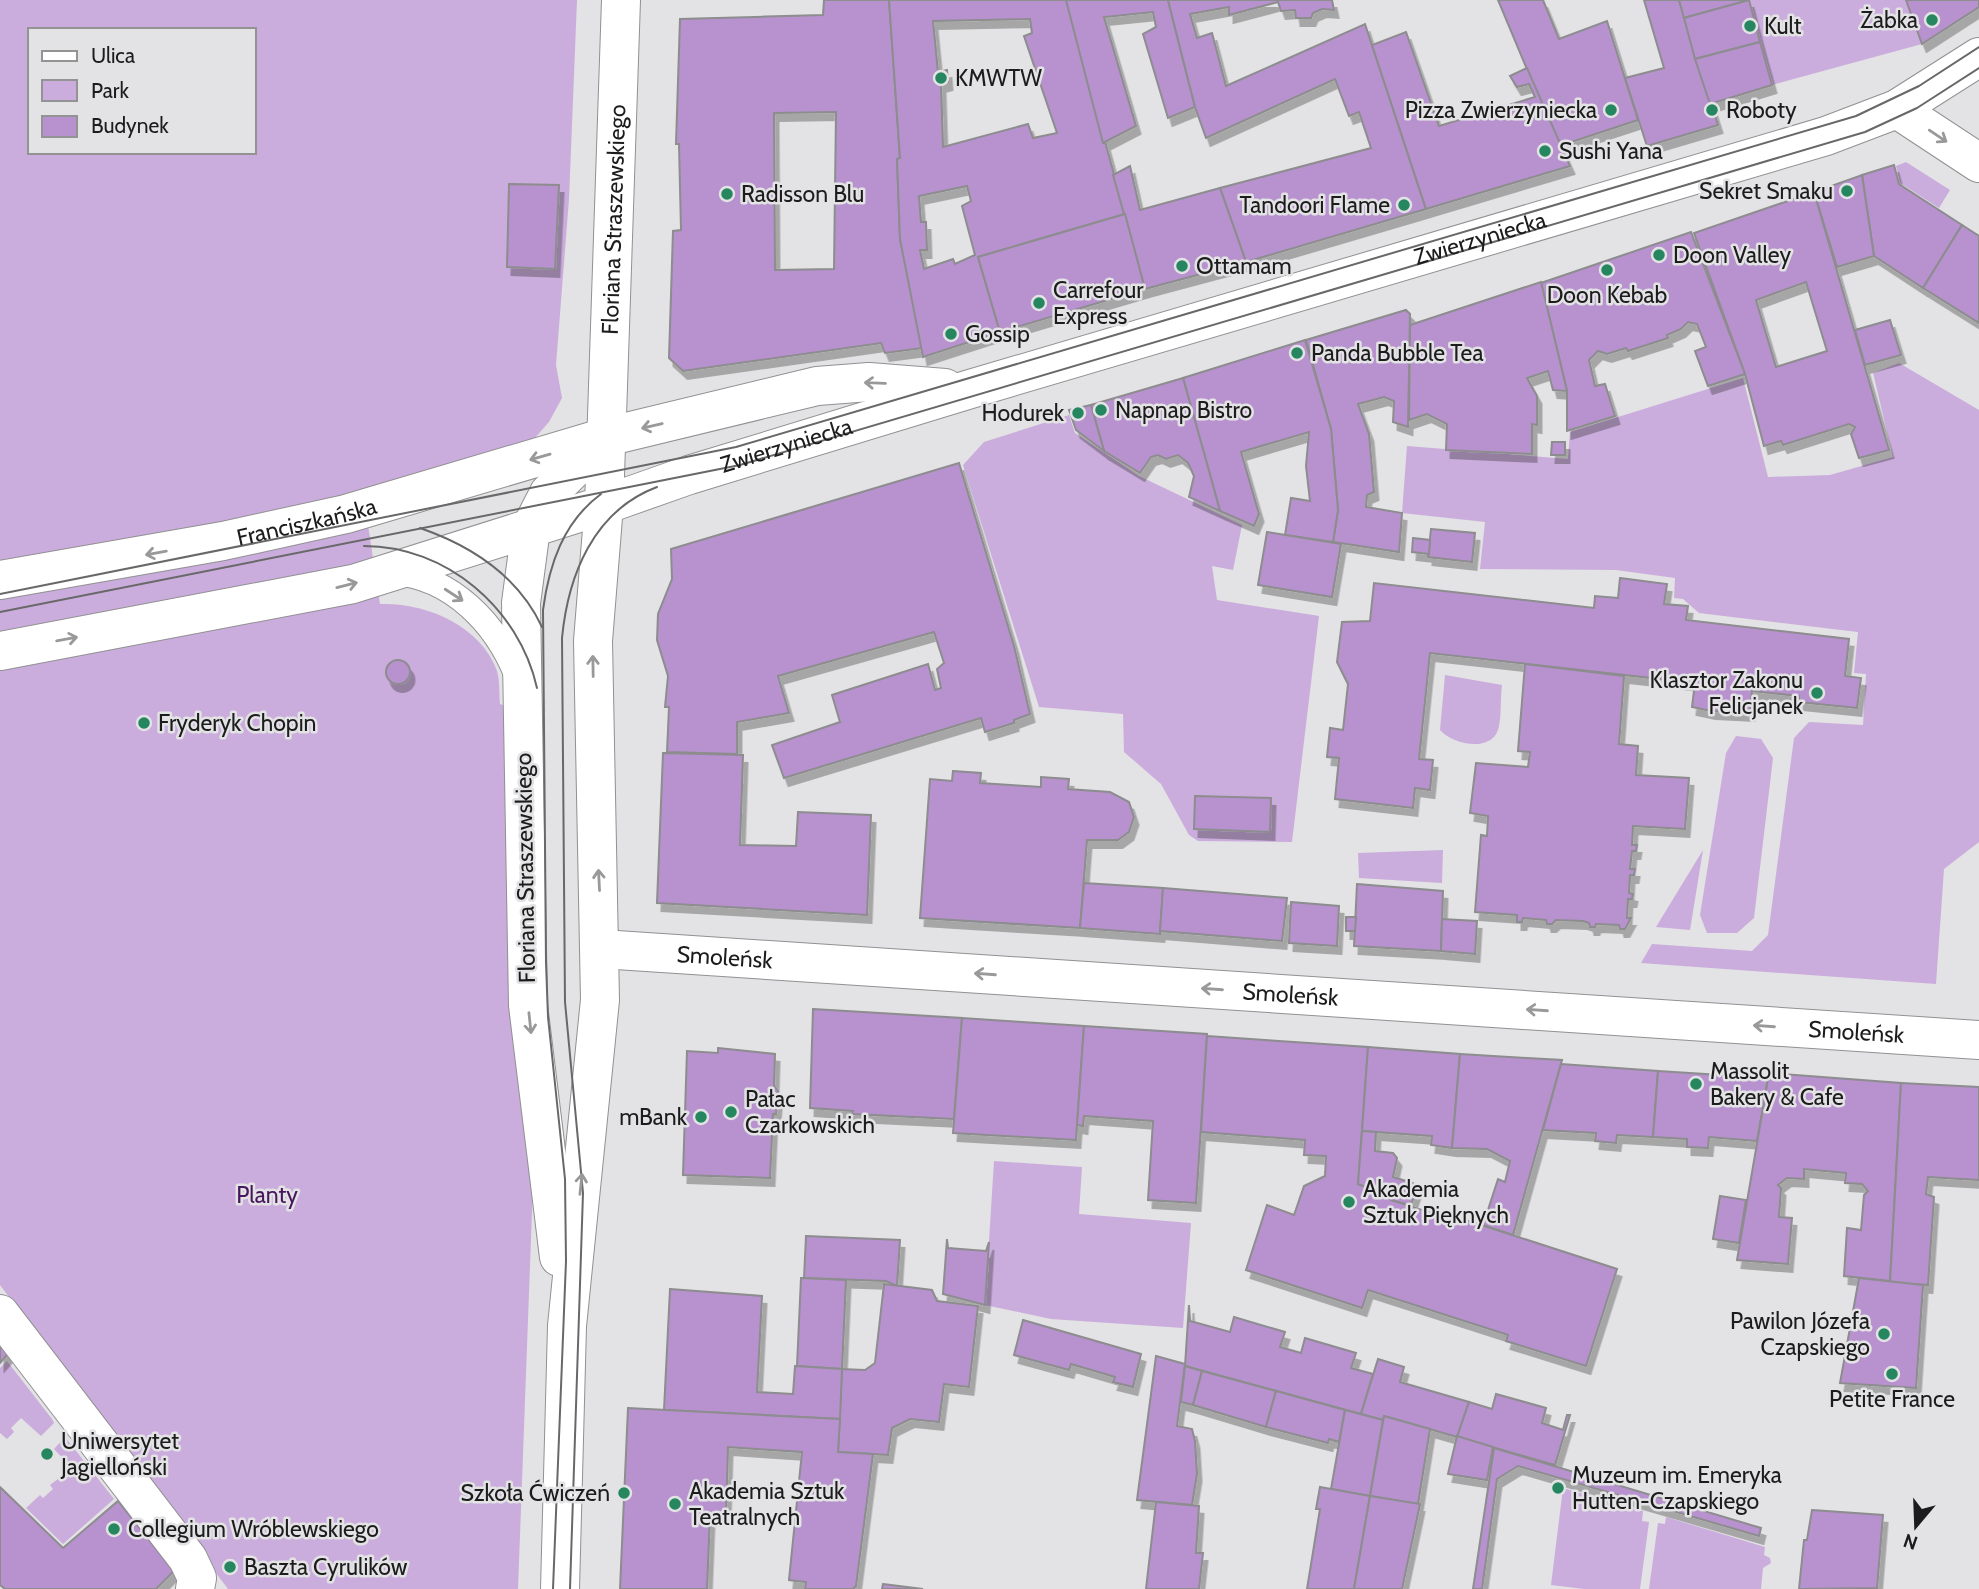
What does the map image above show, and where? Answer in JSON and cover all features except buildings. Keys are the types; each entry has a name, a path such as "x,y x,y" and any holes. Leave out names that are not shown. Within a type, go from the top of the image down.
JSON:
{"street":[{"name":"Floriana Straszewskiego","path":"560,1589 568,1326 600,1000 593,641 604,505 621,0"},
{"name":"Zwierzyniecka","path":"604,505 690,475 967,390 1813,140 1897,109 1979,57"},
{"path":"1897,109 1979,163"},
{"name":"Zwierzyniecka","path":"606,437 817,386 869,382 967,390"},
{"name":"Floriana Straszewskiego","path":"568,1326 528,1005 521,603 531,528 549,493 606,437"},
{"name":"Franciszkańska","path":"0,580 223,541 346,514 606,437"},
{"path":"0,651 303,596 390,573 604,505"},
{"name":"Smoleńsk","path":"601,949 1979,1040"},
{"path":"0,1314 191,1574"}],"lane":[{"path":"390,573 406,574 436,584 467,605 507,652 521,685"}],"green space":[{"name":"Planty","path":"0,0 577,0 569,199 556,365 562,398 549,422 533,440 363,492 380,604 397,604 432,612 465,629 478,641 497,671 500,704 503,705 510,724 533,1185 518,1589 228,1589 0,1285"},
{"path":"1749,0 1906,0 1922,44 1772,85"},
{"path":"1906,162 1950,190 1939,208 1900,183 1896,166"},
{"path":"1899,363 1979,410 1979,842 1944,869 1936,984 1641,963 1652,944 1752,951 1768,935 1794,738 1809,722 1863,725 1866,674 1854,673 1858,632 1699,613 1683,599 1674,598 1675,578 1616,570 1480,569 1485,522 1402,513 1407,446 1568,459 1570,432 1743,378 1768,477 1830,475 1893,457 1873,373"},
{"path":"1069,415 1075,433 1139,476 1242,525 1233,570 1212,566 1217,600 1319,616 1292,842 1198,841 1189,835 1161,784 1124,752 1123,714 1039,707 963,465 984,442"},
{"path":"1445,675 1502,685 1498,730 1487,742 1462,742 1440,730"},
{"path":"1736,736 1761,739 1773,758 1754,918 1737,933 1707,933 1700,915 1726,753"},
{"path":"1443,850 1442,883 1359,878 1358,853"},
{"path":"1703,850 1690,930 1656,927"},
{"path":"994,1161 1082,1167 1079,1214 1191,1223 1183,1328 1051,1319 985,1305"},
{"path":"7,1361 54,1423 41,1436 21,1418 11,1428 14,1432 7,1439 0,1433 0,1368"},
{"path":"65,1437 114,1499 63,1544 26,1508 40,1495 43,1498 53,1489 50,1485 58,1479 61,1482 71,1472 71,1467 54,1449"},
{"path":"1563,1488 1643,1511 1642,1521 1649,1522 1640,1589 1584,1589 1551,1585"},
{"path":"1666,1517 1765,1547 1764,1555 1770,1558 1771,1563 1763,1568 1761,1589 1649,1589 1658,1523 1665,1524"}],"tram line":[{"path":"0,594 736,447 1856,116 1919,86 1979,47"},
{"path":"0,612 740,465 1865,132 1917,108 1979,68"},
{"path":"570,1589 583,1193 565,1002 562,638 570,592 588,548 600,529 616,512 657,487"},
{"path":"553,1589 566,1261 565,1179 548,1017 546,963 543,610 549,577 560,546 577,518 601,494"},
{"path":"420,528 458,544 491,565 520,593 542,627"},
{"path":"364,546 394,549 423,557 450,570 474,587 496,608 514,632 528,659 537,688"}],"place":[{"name":"Żabka","path":"1932,20"},
{"name":"Kult","path":"1750,26"},
{"name":"KMWTW","path":"941,78"},
{"name":"Pizza Zwierzyniecka","path":"1611,110"},
{"name":"Roboty","path":"1712,110"},
{"name":"Sushi Yana","path":"1545,151"},
{"name":"Sekret Smaku","path":"1847,191"},
{"name":"Radisson Blu","path":"727,194"},
{"name":"Tandoori Flame","path":"1404,205"},
{"name":"Doon Valley","path":"1659,255"},
{"name":"Ottamam","path":"1182,266"},
{"name":"Doon Kebab","path":"1607,270"},
{"name":"Carrefour Express","path":"1039,303"},
{"name":"Gossip","path":"951,334"},
{"name":"Panda Bubble Tea","path":"1297,353"},
{"name":"Napnap Bistro","path":"1101,410"},
{"name":"Hodurek","path":"1078,413"},
{"name":"Klasztor Zakonu Felicjanek","path":"1817,693"},
{"name":"Fryderyk Chopin","path":"144,723"},
{"name":"Massolit Bakery & Cafe","path":"1696,1084"},
{"name":"Pałac Czarkowskich","path":"731,1112"},
{"name":"mBank","path":"701,1117"},
{"name":"Akademia Sztuk Pięknych","path":"1349,1202"},
{"name":"Pawilon Józefa Czapskiego","path":"1884,1334"},
{"name":"Petite France","path":"1892,1374"},
{"name":"Uniwersytet Jagielloński","path":"47,1454"},
{"name":"Muzeum im. Emeryka Hutten-Czapskiego","path":"1558,1488"},
{"name":"Szkoła Ćwiczeń","path":"624,1493"},
{"name":"Akademia Sztuk Teatralnych","path":"675,1504"},
{"name":"Collegium Wróblewskiego","path":"114,1529"},
{"name":"Baszta Cyrulików","path":"230,1567"}]}
